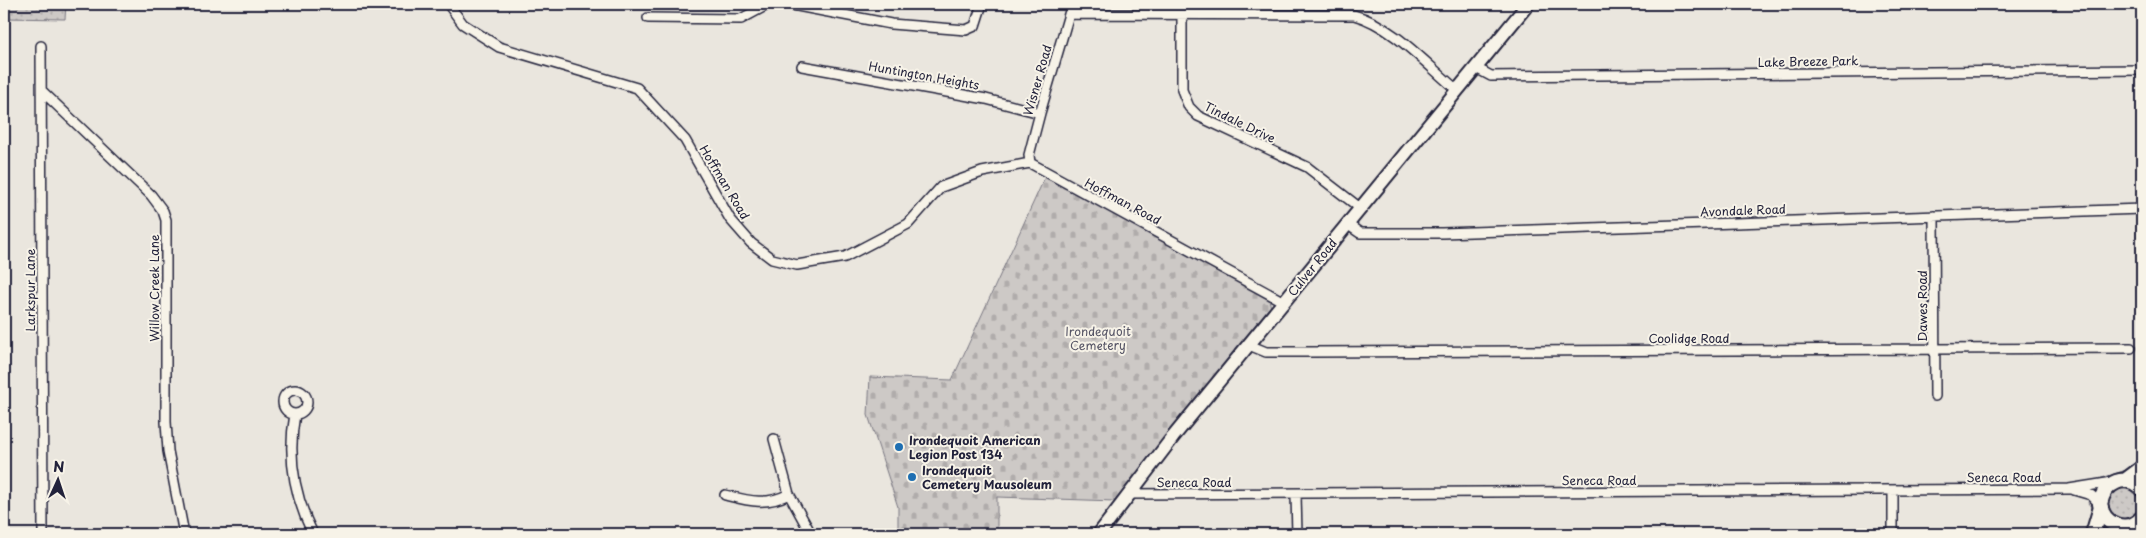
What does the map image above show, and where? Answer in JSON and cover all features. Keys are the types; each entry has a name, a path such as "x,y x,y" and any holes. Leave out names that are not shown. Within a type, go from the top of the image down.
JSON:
{"main road":[{"name":"Culver Road","path":"1099,534 1249,345 1528,4"},
{"path":"2093,534 2106,489 2142,468"},
{"path":"2120,481 2136,483 2142,489"},
{"path":"2101,506 2107,520 2119,527"},
{"path":"2106,534 2119,527 2131,526 2142,518"}],"street":[{"name":"Hoffman Road","path":"448,4 463,24 494,44 637,88 685,140 730,219 750,243 772,259 797,265 845,257 908,224 941,187 982,172 1030,163 1284,302"},
{"path":"648,18 741,19 769,4"},
{"path":"787,4 891,24 966,30 975,26 982,4"},
{"name":"Wisner Road","path":"1030,163 1029,154 1072,4"},
{"path":"1069,14 1347,14 1365,18 1388,31 1457,90"},
{"name":"Tindale Drive","path":"1182,15 1182,90 1186,102 1193,112 1209,122 1307,167 1360,208"},
{"name":"Larkspur Lane","path":"41,46 43,92 43,534"},
{"name":"Huntington Heights","path":"802,66 986,99 1040,113"},
{"name":"Lake Breeze Park","path":"1476,68 1491,76 2142,70"},
{"name":"Willow Creek Lane","path":"43,92 151,195 163,211 166,220 166,422 169,458 184,534"},
{"name":"Avondale Road","path":"1347,224 1360,233 1386,233 2142,209"},
{"name":"Dawes Road","path":"1934,216 1935,396"},
{"name":"Coolidge Road","path":"1249,345 1266,352 2130,348"},
{"path":"294,414 291,446 293,476 301,508 313,534"},
{"path":"774,439 789,494 811,534"},
{"name":"Seneca Road","path":"1129,494 1296,495 2069,489 2120,481"},
{"name":"Seneca Road","path":"2069,489 2091,495 2101,506"},
{"path":"1893,490 1893,534"},
{"path":"725,495 758,503 773,501 789,494"},
{"path":"1296,495 1296,534"}],"green space":[{"path":"4,4 66,4 65,19 4,18"},
{"name":"Irondequoit Cemetery","path":"1045,177 1263,295 1269,299 1271,308 1115,501 997,497 997,534 898,534 898,507 868,415 870,377 952,380"},
{"path":"2142,452 2142,533 2081,534 2091,521 2093,510 2088,503 2093,481 2132,468"}],"place":[{"name":"Irondequoit American Legion Post 134","path":"899,447"},
{"name":"Irondequoit Cemetery Mausoleum","path":"912,477"}]}
